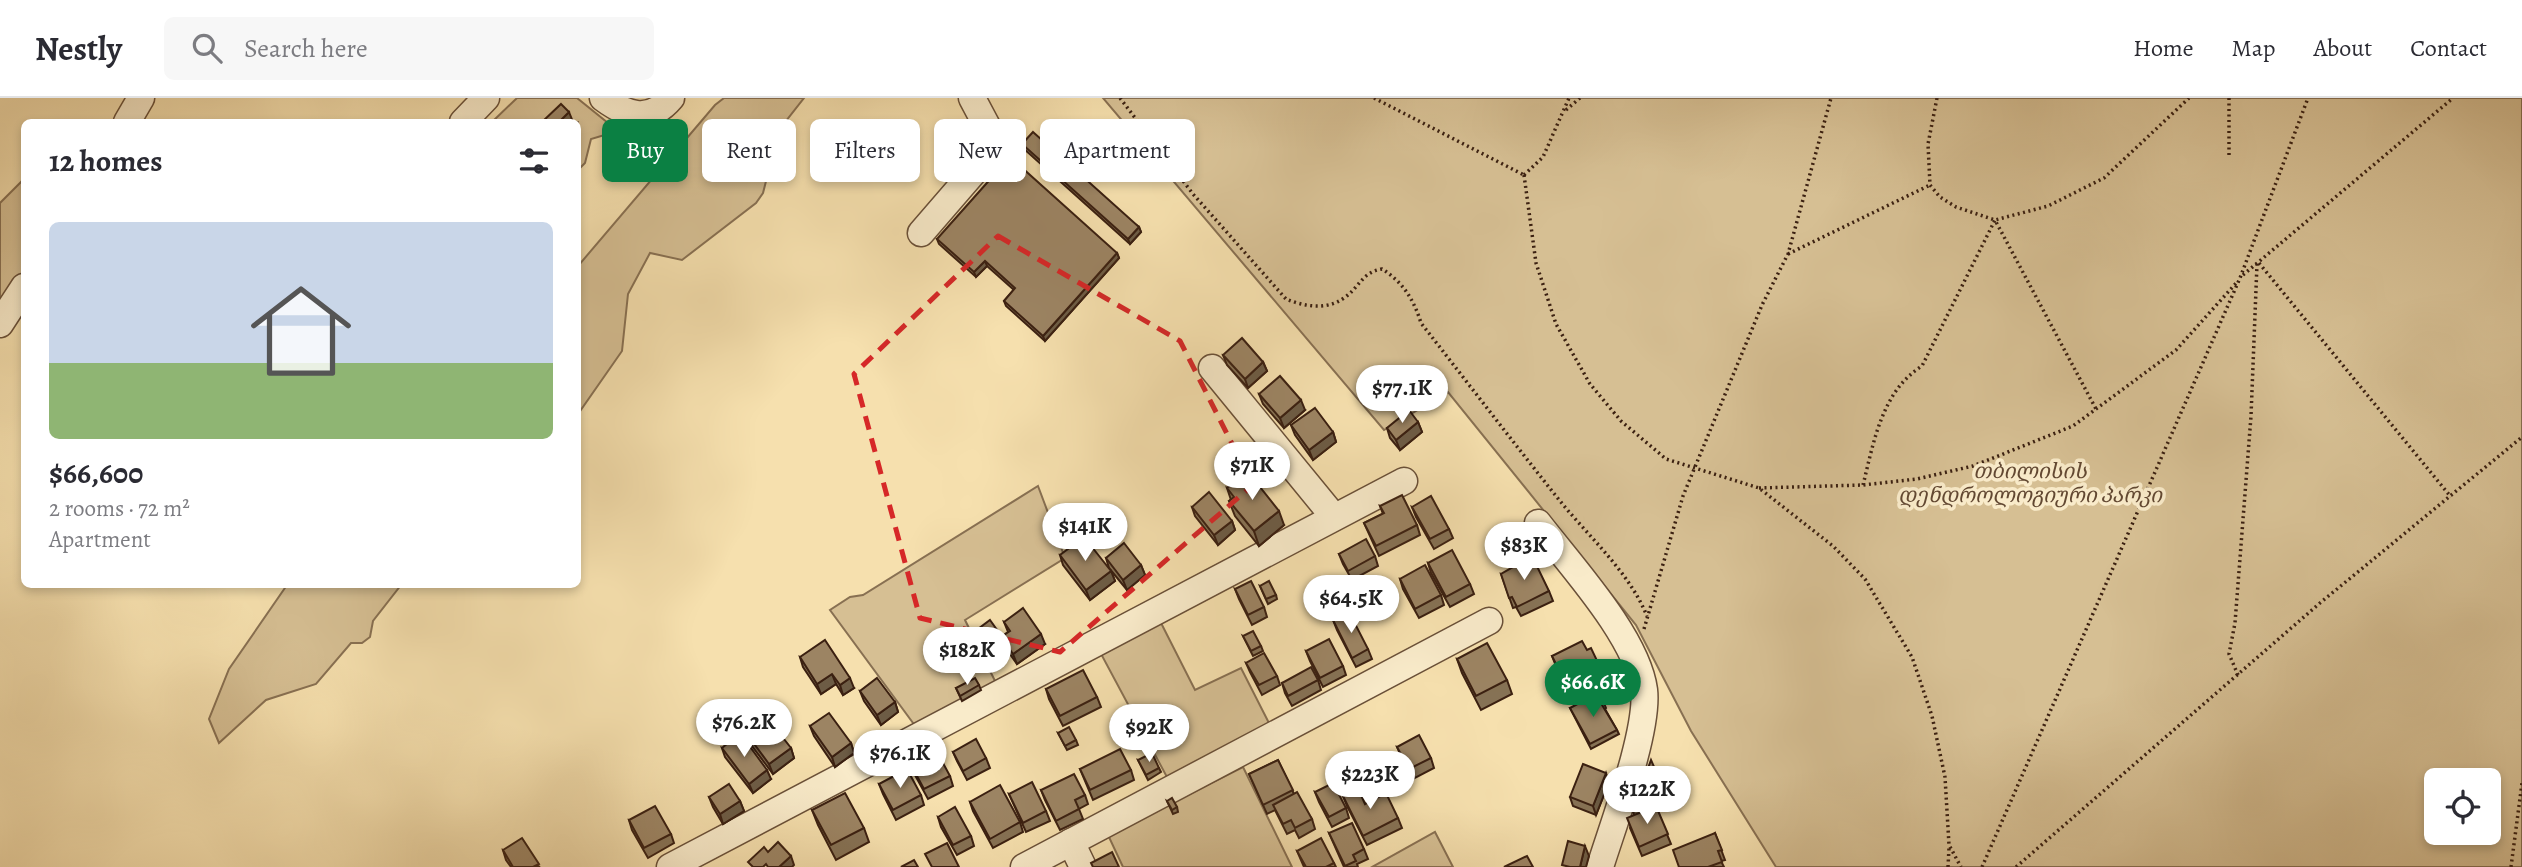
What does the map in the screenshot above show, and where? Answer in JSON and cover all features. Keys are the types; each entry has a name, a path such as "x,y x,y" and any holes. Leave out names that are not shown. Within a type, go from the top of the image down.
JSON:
{"street":[{"path":"129,119 141,98"},
{"path":"466,119 486,98"},
{"path":"603,98 623,111 645,115 661,111 671,98"},
{"path":"921,233 997,145 972,98"},
{"path":"0,324 21,292"},
{"path":"1212,368 1334,517"},
{"path":"670,867 702,860 1404,481"},
{"path":"1538,523 1618,628 1644,689 1643,720 1600,867"},
{"path":"1024,867 1489,621"},
{"path":"1070,842 1083,867"}],"path":[{"path":"1120,98 1193,194 1286,299 1307,308 1343,299 1363,277 1382,269 1402,285 1416,306 1421,323 1562,504 1638,593 1647,616"},
{"path":"1524,175 1543,157 1569,98"},
{"path":"1564,111 1580,98"},
{"path":"1642,636 1683,496 1762,305 1788,254 1831,98"},
{"path":"1937,98 1928,144 1930,185 1940,197 1956,206 1996,220 2048,206 2104,178 2189,98"},
{"path":"2229,98 2229,156"},
{"path":"1982,867 2240,278 2308,98"},
{"path":"1524,175 1540,275 1556,324 1590,384 1621,421 1666,459 1759,488 1863,485 1917,479 1973,466 2073,426 2176,350 2240,278 2453,98"},
{"path":"1377,99 1524,175"},
{"path":"1788,254 1930,185"},
{"path":"1996,220 2096,409"},
{"path":"1863,485 1879,421 1904,377 1922,366 1996,220"},
{"path":"2258,262 2451,497"},
{"path":"2238,675 2229,654 2235,623 2251,416 2258,262"},
{"path":"2016,867 2041,842 2522,437"},
{"path":"1759,488 1833,546 1865,579 1912,657 1932,716 1945,777 1948,867"},
{"path":"2511,867 2522,783"},
{"path":"1949,845 1961,867"}],"highlighted area":[{"path":"998,236 1180,341 1253,485 1060,652 920,618 854,374"}],"green space":[{"path":"517,98 577,98 603,119 602,136 591,139 585,163 581,167 581,119 495,119"},
{"path":"724,98 804,98 788,119 703,119"},
{"name":"თბილისის დენდროლოგიური პარკი","path":"1103,98 2522,98 2522,867 1776,867 1691,731 1636,625 1448,392 1384,430 1174,182 1195,182 1195,119 1121,119"},
{"path":"702,120 702,182 766,182 763,193 756,203 682,260 650,253 628,294 622,351 581,410 581,262 649,182 688,182 688,137"},
{"path":"21,182 21,280 0,312 0,203"},
{"path":"1038,486 1065,558 965,620 998,687 916,727 830,610 850,597 863,595"},
{"path":"285,588 399,588 373,621 370,637 362,643 351,643 316,684 266,700 219,743 209,719 229,669"},
{"path":"1159,619 1195,690 1241,668 1272,729 1168,779 1100,652"},
{"path":"1243,767 1292,867 1123,867 1108,835"},
{"path":"1435,832 1453,867 1372,867"}],"building":[{"path":"561,104 569,112 562,119 545,119"},
{"path":"1033,132 1040,138 1040,160 1026,148 1026,140"},
{"path":"1026,171 1117,253 1043,336 1004,301 1015,288 985,261 974,272 937,239 988,182 1026,182"},
{"path":"1064,182 1089,182 1139,227 1128,239"},
{"path":"1242,338 1263,362 1245,379 1223,355"},
{"path":"1280,376 1301,400 1280,418 1259,394"},
{"path":"1315,408 1333,432 1309,450 1291,425"},
{"path":"1409,410 1418,422 1396,440 1387,428"},
{"path":"1248,472 1279,511 1254,531 1229,501 1234,497 1227,488"},
{"path":"1209,492 1232,521 1214,535 1192,507"},
{"path":"1402,495 1417,525 1376,546 1364,523 1384,513 1380,506"},
{"path":"1431,496 1449,529 1430,539 1412,507"},
{"path":"1084,537 1111,571 1086,590 1060,555"},
{"path":"1366,539 1375,556 1348,571 1339,554"},
{"path":"1124,543 1141,565 1123,580 1106,558"},
{"path":"1452,550 1470,584 1446,597 1428,563"},
{"path":"1532,556 1549,591 1517,607 1512,597 1509,598 1501,574"},
{"path":"1425,565 1441,595 1415,609 1400,579"},
{"path":"1251,581 1264,607 1248,615 1235,589"},
{"path":"1269,581 1276,595 1266,599 1260,586"},
{"path":"1023,608 1041,634 1013,654 1001,637 1010,631 1004,622"},
{"path":"1349,612 1368,649 1352,658 1333,620"},
{"path":"990,620 1000,634 988,643 978,629"},
{"path":"1253,631 1261,646 1251,651 1243,636"},
{"path":"1329,639 1343,666 1320,678 1306,651"},
{"path":"825,640 850,678 840,685 832,674 817,684 800,657"},
{"path":"1582,641 1587,650 1591,648 1600,667 1566,684 1552,656"},
{"path":"1487,643 1507,680 1476,696 1457,659"},
{"path":"1264,653 1277,676 1259,685 1246,663"},
{"path":"1311,667 1318,680 1288,696 1282,683"},
{"path":"1083,670 1097,697 1060,716 1046,689"},
{"path":"877,678 895,702 877,715 860,691"},
{"path":"975,678 979,685 960,696 956,688"},
{"path":"1598,693 1617,730 1590,744 1570,708"},
{"path":"829,713 851,743 832,757 810,726"},
{"path":"769,720 791,748 769,764 749,737"},
{"path":"1069,727 1076,740 1065,746 1058,733"},
{"path":"740,733 767,770 749,784 722,748"},
{"path":"1419,735 1431,758 1409,769 1397,747"},
{"path":"976,739 986,758 963,771 953,752"},
{"path":"1120,749 1131,770 1090,790 1080,769"},
{"path":"937,752 950,776 924,789 911,765"},
{"path":"1152,753 1159,768 1146,775 1138,760"},
{"path":"1278,760 1293,790 1263,805 1249,774"},
{"path":"1651,760 1666,794 1633,810"},
{"path":"1583,764 1606,773 1593,806 1570,797"},
{"path":"907,769 921,795 893,810 879,784"},
{"path":"1074,774 1085,795 1075,800 1079,809 1056,821 1041,790"},
{"path":"1032,782 1046,811 1023,823 1009,794"},
{"path":"1333,783 1346,808 1329,817 1315,792"},
{"path":"729,784 740,801 720,814 709,797"},
{"path":"1000,785 1020,822 990,839 970,802"},
{"path":"1358,788 1365,804 1386,793 1398,818 1363,836 1343,796"},
{"path":"1297,792 1312,819 1295,828 1291,820 1283,824 1273,805"},
{"path":"845,793 864,828 831,845 812,810"},
{"path":"1172,798 1177,807 1172,810 1167,801"},
{"path":"655,806 671,834 644,848 629,820"},
{"path":"1656,806 1668,834 1639,847 1627,818"},
{"path":"955,807 971,836 953,845 938,817"},
{"path":"1352,823 1364,849 1353,855 1356,861 1345,866 1329,833"},
{"path":"1715,833 1722,850 1718,851 1722,862 1708,867 1679,867 1673,850"},
{"path":"522,838 539,864 533,867 513,867 503,850"},
{"path":"1321,838 1334,863 1326,867 1306,867 1297,851"},
{"path":"1568,841 1585,846 1580,867 1562,865"},
{"path":"778,842 791,856 779,867 768,867 766,864 763,867 753,867 748,862 764,847 768,852"},
{"path":"947,843 959,867 932,867 925,854"},
{"path":"1112,852 1119,867 1093,867 1091,863"},
{"path":"1527,856 1533,867 1504,867"},
{"path":"914,860 918,867 901,867"}]}
